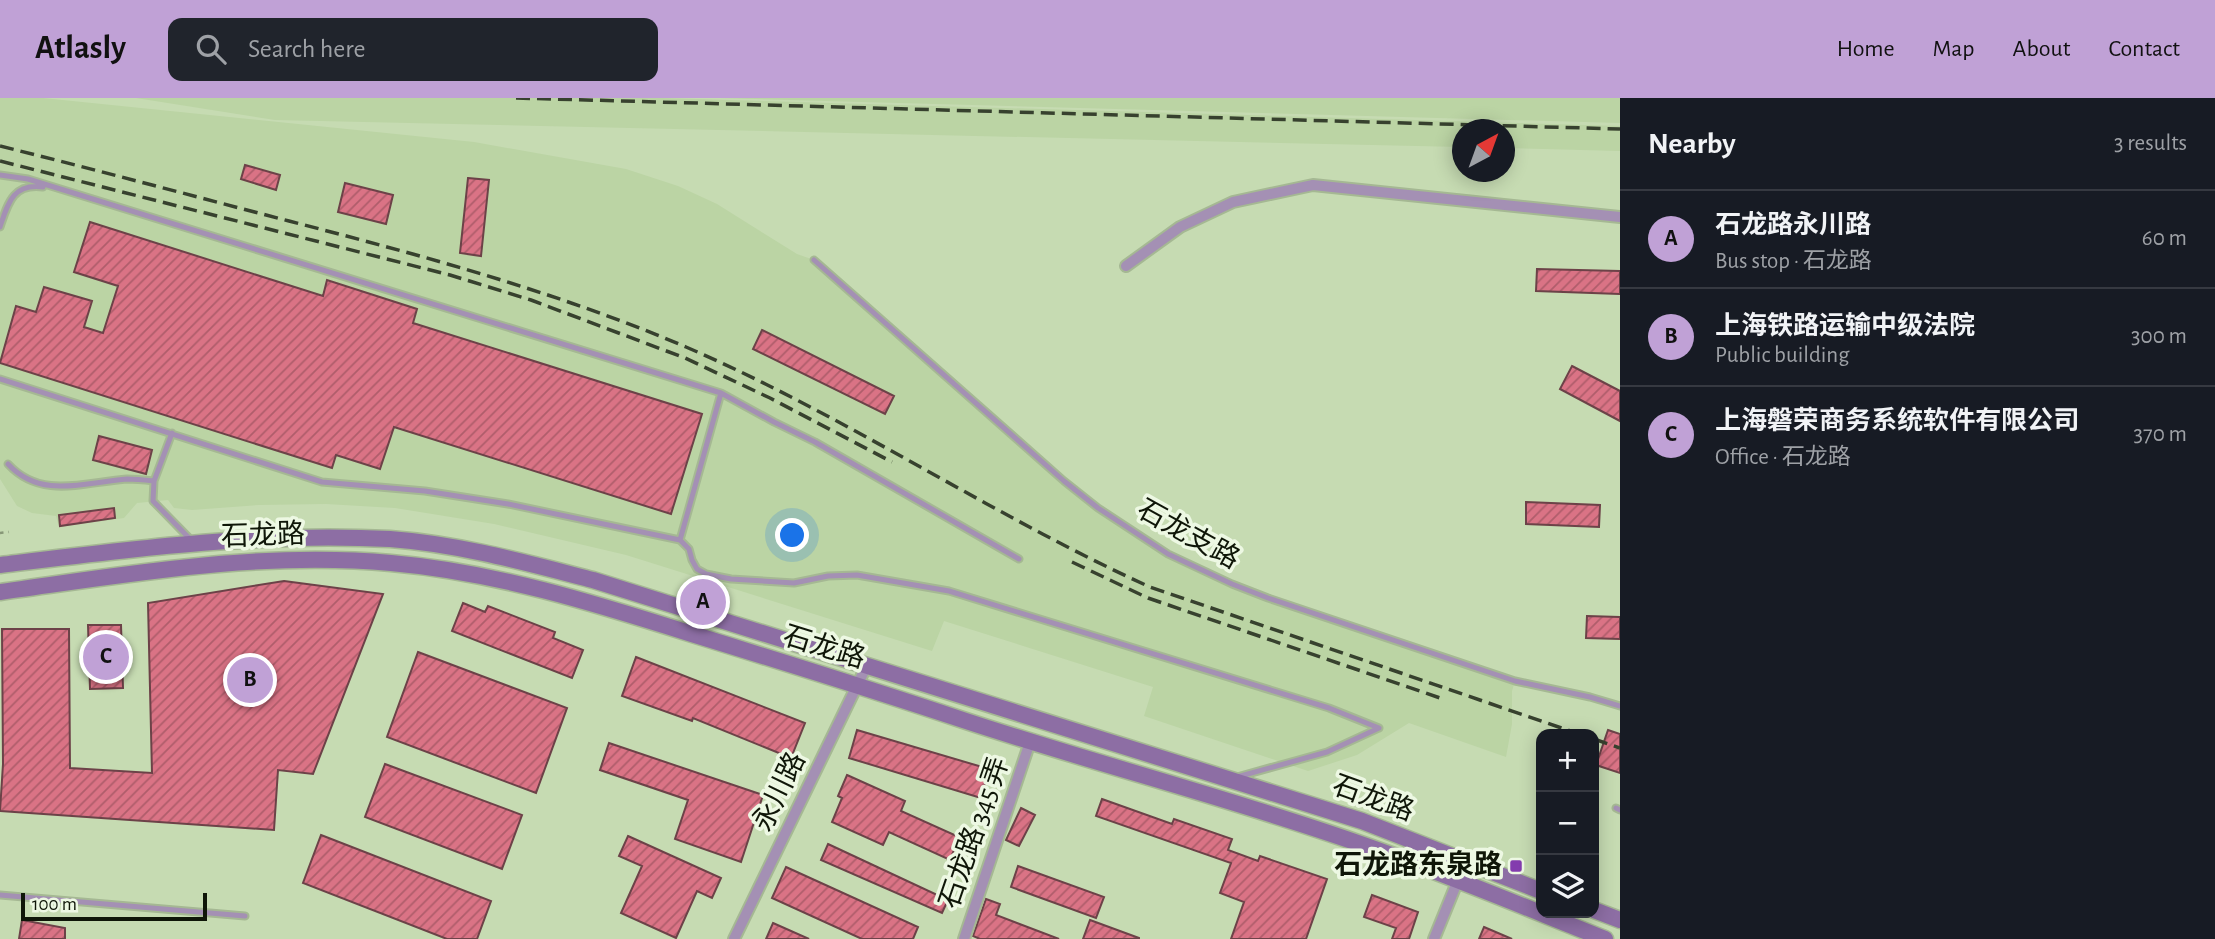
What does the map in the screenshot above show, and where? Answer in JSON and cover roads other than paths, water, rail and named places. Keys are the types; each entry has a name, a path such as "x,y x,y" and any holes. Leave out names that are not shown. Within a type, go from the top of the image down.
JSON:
{"main road":[{"name":"石龙路","path":"0,565 193,542 293,537 393,540 493,555 593,580 1232,779 1362,821 1536,889"},
{"name":"石龙路","path":"0,592 197,565 292,559 391,563 488,577 583,600 1030,742 1316,829 1458,880 1605,939"},
{"path":"1599,913 1620,920"}],"street":[{"path":"1126,266 1180,228 1233,202 1313,185 1620,217"},
{"name":"永川路","path":"734,939 867,665"},
{"name":"石龙路 345 弄","path":"964,939 1030,742"},
{"path":"1434,939 1458,880"}],"lane":[{"path":"0,174 28,179 720,393 815,442 1019,559"},
{"path":"0,227 8,201 18,192 32,186 57,190"},
{"name":"石龙支路","path":"814,260 1064,481 1107,514 1168,554 1268,598 1515,681 1620,706"},
{"path":"0,379 322,482 425,491 680,540 689,549 697,569 706,574 731,579 794,583 828,576 858,575 949,591 1316,704 1380,728 1326,752 1232,779"},
{"path":"680,540 720,393"},
{"path":"172,433 154,481 153,501 193,542"},
{"path":"8,464 19,476 60,488 129,479 154,481"},
{"path":"0,895 245,916"}],"railway":[{"path":"516,98 1620,129"},
{"path":"0,146 340,234 589,309 686,347 804,403 1033,529 1150,587 1564,729"},
{"path":"0,161 450,275 531,300 685,358 770,398 892,462"},
{"path":"1072,562 1148,598 1443,699"},
{"path":"1599,741 1620,748"}],"place":[{"name":"石龙路永川路","path":"703,602"},
{"name":"上海磐荣商务系统软件有限公司","path":"106,657"},
{"name":"上海铁路运输中级法院","path":"250,680"},
{"name":"石龙路东泉路","path":"1516,866"}]}
